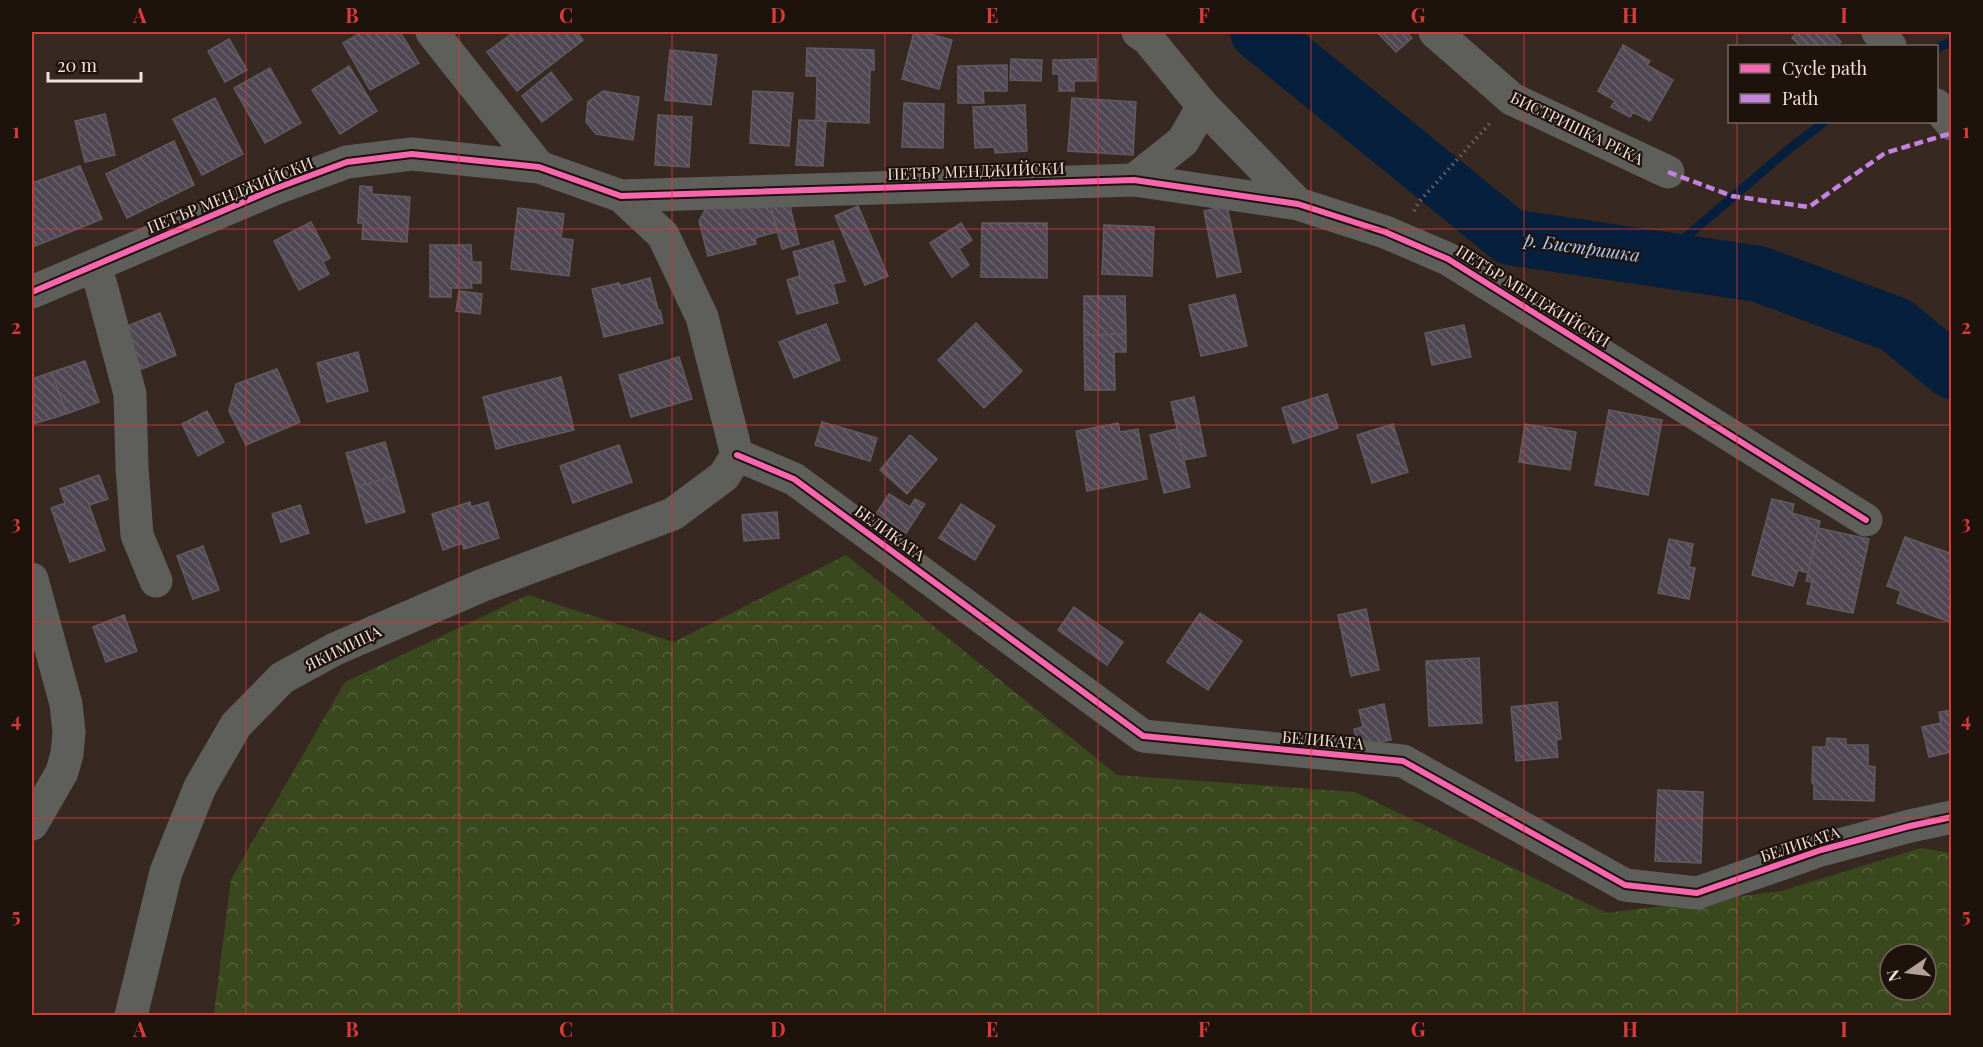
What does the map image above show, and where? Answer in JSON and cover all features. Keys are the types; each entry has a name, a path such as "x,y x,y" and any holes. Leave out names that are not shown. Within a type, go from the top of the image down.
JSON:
{"street":[{"path":"432,32 539,167"},
{"name":"БИСТРИШКА РЕКА","path":"1435,32 1512,99 1668,172"},
{"path":"1878,32 1889,45"},
{"path":"1148,34 1203,106 1298,204"},
{"path":"1134,180 1184,141 1203,106"},
{"path":"1938,107 1952,124"},
{"name":"ПЕТЪР МЕНДЖИЙСКИ","path":"32,292 274,189 347,162 412,154 539,167 621,196 1134,180 1298,204 1385,232 1448,259 1866,520"},
{"path":"621,196 663,235 702,317 737,455"},
{"path":"94,266 130,394 137,535 156,581"},
{"name":"БЕЛИКАТА","path":"737,455 794,479 1143,736 1403,761 1625,885 1697,893 1821,850 1952,817"},
{"name":"ЯКИМИЦА","path":"131,1016 166,872 200,787 236,725 282,678 335,649 483,585 673,514 724,476 737,455"},
{"path":"32,579 66,704 69,732 67,754 62,772 38,812"}],"path":[{"path":"1419,202 1512,99"}],"green space":[{"path":"846,555 1117,775 1355,792 1607,913 1781,891 1921,848 1951,853 1951,1015 212,1016 231,879 345,682 528,595 674,642"}],"building":[{"path":"362,32 400,32 419,63 370,90 343,43"},
{"path":"514,32 577,32 583,40 517,91 487,52"},
{"path":"914,32 952,40 939,89 902,79"},
{"path":"1377,32 1406,32 1412,38 1396,52"},
{"path":"1798,32 1834,32 1841,42 1837,45 1800,45 1792,38"},
{"path":"229,39 247,70 225,82 208,51"},
{"path":"1623,45 1650,61 1647,65 1673,80 1650,121 1633,112 1630,117 1611,107 1615,101 1598,91"},
{"path":"807,48 874,50 874,70 870,70 869,123 816,121 817,76 806,76"},
{"path":"670,50 717,55 711,105 665,100"},
{"path":"1011,59 1042,60 1041,81 1010,80"},
{"path":"1096,59 1096,81 1074,81 1074,91 1059,91 1059,74 1053,74 1053,60"},
{"path":"1007,65 1007,91 983,91 984,103 958,103 958,66"},
{"path":"349,66 377,111 340,134 312,90"},
{"path":"270,68 301,123 265,143 234,88"},
{"path":"551,72 572,99 542,122 522,96"},
{"path":"603,91 639,97 633,140 596,134 586,122 588,102"},
{"path":"753,91 793,93 789,146 750,143"},
{"path":"215,98 243,154 202,175 173,119"},
{"path":"1072,98 1136,102 1133,155 1068,151"},
{"path":"904,103 944,104 943,148 902,147"},
{"path":"1025,105 1027,151 995,153 994,147 975,148 973,107"},
{"path":"105,114 115,155 85,162 75,121"},
{"path":"658,115 692,117 689,167 655,165"},
{"path":"799,120 826,121 823,166 796,165"},
{"path":"174,141 194,185 127,218 106,174"},
{"path":"80,166 102,219 33,247 32,183"},
{"path":"360,186 372,187 372,194 410,197 407,242 362,239 363,223 358,223"},
{"path":"788,198 799,244 782,249 770,203"},
{"path":"710,201 770,203 777,232 755,238 756,244 708,256 699,221"},
{"path":"858,206 888,276 865,285 835,216"},
{"path":"1227,206 1241,272 1217,277 1204,211"},
{"path":"518,208 564,214 561,238 573,240 569,276 511,269"},
{"path":"311,222 330,258 323,262 329,274 299,290 274,241"},
{"path":"961,223 972,240 959,249 969,265 952,277 930,243"},
{"path":"982,223 1047,223 1047,278 981,277"},
{"path":"1104,225 1154,227 1152,276 1102,274"},
{"path":"833,241 845,281 833,284 838,303 797,314 787,280 800,276 793,252"},
{"path":"430,245 471,245 472,262 481,262 481,283 471,283 472,288 451,288 451,297 430,297"},
{"path":"650,278 663,323 604,337 592,289 619,283 620,286"},
{"path":"459,291 482,294 480,314 456,311"},
{"path":"1235,295 1247,346 1201,356 1189,305"},
{"path":"1084,296 1125,296 1126,334 1084,335"},
{"path":"160,313 176,355 137,371 120,329"},
{"path":"976,323 1022,371 984,408 938,360"},
{"path":"826,324 840,360 794,378 779,342"},
{"path":"1464,325 1471,357 1432,365 1425,333"},
{"path":"1126,334 1126,352 1114,352 1115,390 1085,390 1084,335"},
{"path":"358,352 368,391 327,402 317,363"},
{"path":"679,357 692,399 631,417 619,375"},
{"path":"85,361 99,402 66,414 52,372"},
{"path":"277,369 300,422 246,445 229,411 236,384"},
{"path":"52,372 66,414 33,424 32,379"},
{"path":"561,377 574,430 496,449 483,397"},
{"path":"1327,394 1338,428 1293,443 1282,408"},
{"path":"1194,397 1206,456 1184,460 1171,402"},
{"path":"1609,410 1662,420 1648,495 1595,485"},
{"path":"207,411 224,442 198,456 182,424"},
{"path":"822,422 877,438 870,461 815,445"},
{"path":"1118,423 1120,432 1138,429 1147,479 1087,491 1076,431"},
{"path":"1393,424 1408,472 1372,483 1357,435"},
{"path":"1525,424 1576,432 1570,470 1519,462"},
{"path":"1177,429 1190,487 1164,493 1150,435"},
{"path":"910,435 937,459 907,494 880,470"},
{"path":"385,442 395,476 356,487 346,453"},
{"path":"619,445 632,482 573,503 560,466"},
{"path":"99,475 108,499 89,505 105,550 70,562 51,508 65,503 60,489"},
{"path":"395,476 405,512 366,523 356,487"},
{"path":"889,494 910,507 915,499 925,504 906,533 876,514"},
{"path":"1772,499 1794,504 1792,513 1820,521 1808,573 1798,570 1793,586 1752,575"},
{"path":"470,502 471,507 488,502 499,538 464,549 462,543 443,550 432,514"},
{"path":"961,504 995,526 975,560 939,538"},
{"path":"300,505 309,533 281,542 272,514"},
{"path":"777,512 779,538 744,541 742,515"},
{"path":"1818,528 1869,539 1853,613 1807,604 1812,582 1806,581"},
{"path":"1905,537 1952,554 1950,622 1897,603 1901,591 1887,586"},
{"path":"1669,539 1693,544 1689,567 1695,568 1689,599 1658,593"},
{"path":"203,546 219,590 193,599 177,556"},
{"path":"1074,607 1123,642 1107,665 1058,630"},
{"path":"1366,609 1379,670 1351,676 1338,615"},
{"path":"1200,613 1242,641 1208,690 1167,662"},
{"path":"124,615 137,651 106,662 93,627"},
{"path":"1479,658 1482,723 1429,726 1426,661"},
{"path":"1557,702 1561,739 1556,740 1558,757 1516,761 1511,707"},
{"path":"1384,704 1391,740 1375,743 1357,740 1354,729 1363,727 1359,710"},
{"path":"1952,710 1952,752 1929,757 1922,727 1941,723 1939,712"},
{"path":"1827,738 1846,739 1846,745 1868,745 1868,766 1875,767 1874,801 1814,799 1813,747 1826,747"},
{"path":"1658,790 1703,792 1701,863 1655,861"}],"waterway":[{"name":"р. Бистришка","path":"1258,32 1510,237 1759,274 1896,325 1952,371"},
{"path":"1938,48 1952,41"},
{"path":"1660,259 1823,123"}],"marked path":[{"path":"1668,172 1732,196 1809,207 1885,153 1952,133"}],"cycle path":[{"path":"32,292 274,189 347,162 412,154 539,167 621,196 1134,180 1298,204 1385,232 1448,259 1866,520"},
{"path":"737,455 794,479 1143,736 1403,761 1625,885 1697,893 1821,850 1952,817"}]}
